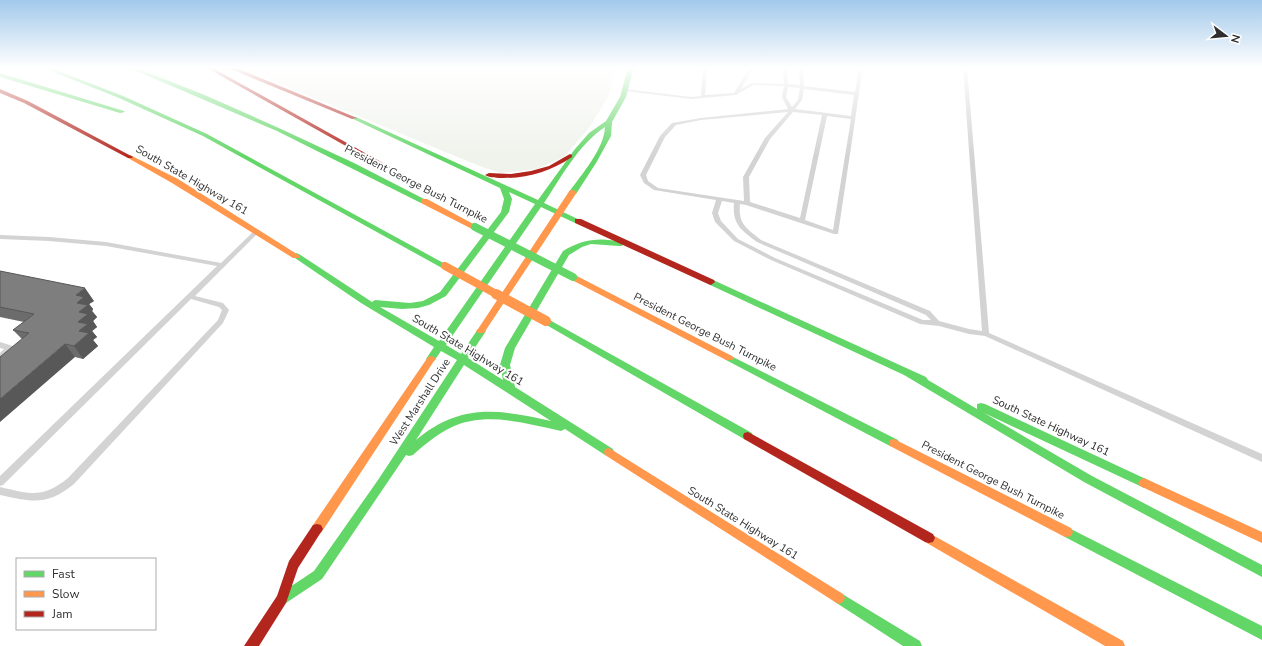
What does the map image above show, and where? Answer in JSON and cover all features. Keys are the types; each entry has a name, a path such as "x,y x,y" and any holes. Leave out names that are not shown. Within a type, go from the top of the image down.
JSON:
{"main road":[{"name":"South State Highway 161","path":"15,97 175,181 257,231 364,301 440,345 915,646"},
{"path":"75,97 128,114"},
{"path":"120,97 205,135 249,158 546,321 1118,646"},
{"name":"President George Bush Turnpike","path":"207,97 279,129 574,277 1262,633"},
{"path":"263,97 406,178"},
{"path":"306,97 561,212"},
{"name":"West Marshall Drive","path":"282,599 318,574 382,482 593,163 608,136 609,122 623,97"},
{"name":"West Marshall Drive","path":"250,646 282,599 293,565 440,345 577,150 591,134 609,122"},
{"path":"199,143 249,158"},
{"path":"473,173 515,178 530,175 547,170 562,163 577,150"},
{"path":"364,301 412,308 433,301 443,294 505,212 508,199 503,187"},
{"path":"425,192 461,220"},
{"name":"South State Highway 161","path":"561,212 1262,538"},
{"path":"510,389 506,365 510,348 566,253 579,244 601,241 634,246"},
{"path":"906,372 1088,479 1262,571"},
{"path":"382,482 414,447 436,429 479,415 502,415 574,430"}],"lane":[{"path":"684,97 700,97"},
{"path":"784,97 790,110"},
{"path":"747,202 746,177 768,138 790,110 800,100 800,97"},
{"path":"854,118 790,110 701,119 674,124 663,136 643,175 646,182 656,189 747,202 836,233 854,118 857,97"},
{"path":"967,97 986,334"},
{"path":"802,222 825,114"},
{"path":"720,198 715,213 718,222 736,240 773,259 922,322 936,321 973,334 986,334 1262,458"},
{"path":"736,201 735,214 740,225 759,241 928,313 936,321"},
{"path":"0,482 257,231"},
{"path":"0,237 49,239 106,244 223,265"},
{"path":"0,491 26,497 38,497 56,493 71,481 221,320 226,310 221,305 190,297"},
{"path":"0,346 10,348 0,357"}],"shaded area":[{"path":"312,97 608,97 589,128 564,157 537,169 501,173 482,167"}],"building":[{"path":"0,271 85,288 76,295 84,297 77,303 88,305 79,312 88,314 78,322 88,324 79,331 89,333 74,346 65,344 0,399 0,357 29,333 13,330 34,314 0,307"}],"traffic: fast":[{"path":"73,97 122,112"},
{"path":"121,97 205,135 445,266"},
{"path":"205,97 279,130 424,201"},
{"path":"573,192 593,163 608,136 609,122 623,97"},
{"path":"354,118 578,221"},
{"path":"431,359 577,150 591,134 609,122"},
{"path":"375,303 394,306 418,305 426,303 443,294 505,212 508,199 503,187"},
{"path":"475,227 573,277"},
{"path":"510,389 505,365 510,348 566,253 585,243 597,241 619,244"},
{"path":"296,256 364,301 462,359 609,452"},
{"path":"711,282 923,380"},
{"path":"546,321 748,436"},
{"path":"282,599 318,575 382,483 481,331"},
{"path":"729,358 894,443"},
{"path":"906,372 1088,479 1262,571"},
{"path":"981,407 1144,483"},
{"path":"409,452 428,436 446,425 463,418 498,416 518,418 561,427"},
{"path":"1067,532 1262,633"},
{"path":"839,598 915,646"}],"traffic: slow":[{"path":"130,157 175,181 296,256"},
{"path":"481,331 573,192"},
{"path":"424,201 475,227"},
{"path":"445,266 546,321"},
{"path":"573,277 729,358"},
{"path":"317,529 431,359"},
{"path":"894,443 1067,532"},
{"path":"609,452 839,598"},
{"path":"1144,483 1262,538"},
{"path":"929,538 1118,646"}],"traffic: jam":[{"path":"15,97 130,157"},
{"path":"262,97 396,172"},
{"path":"303,97 354,118"},
{"path":"489,175 511,176 541,171 570,156"},
{"path":"578,221 711,282"},
{"path":"748,436 929,538"},
{"path":"251,646 282,599 293,565 317,529"}]}
